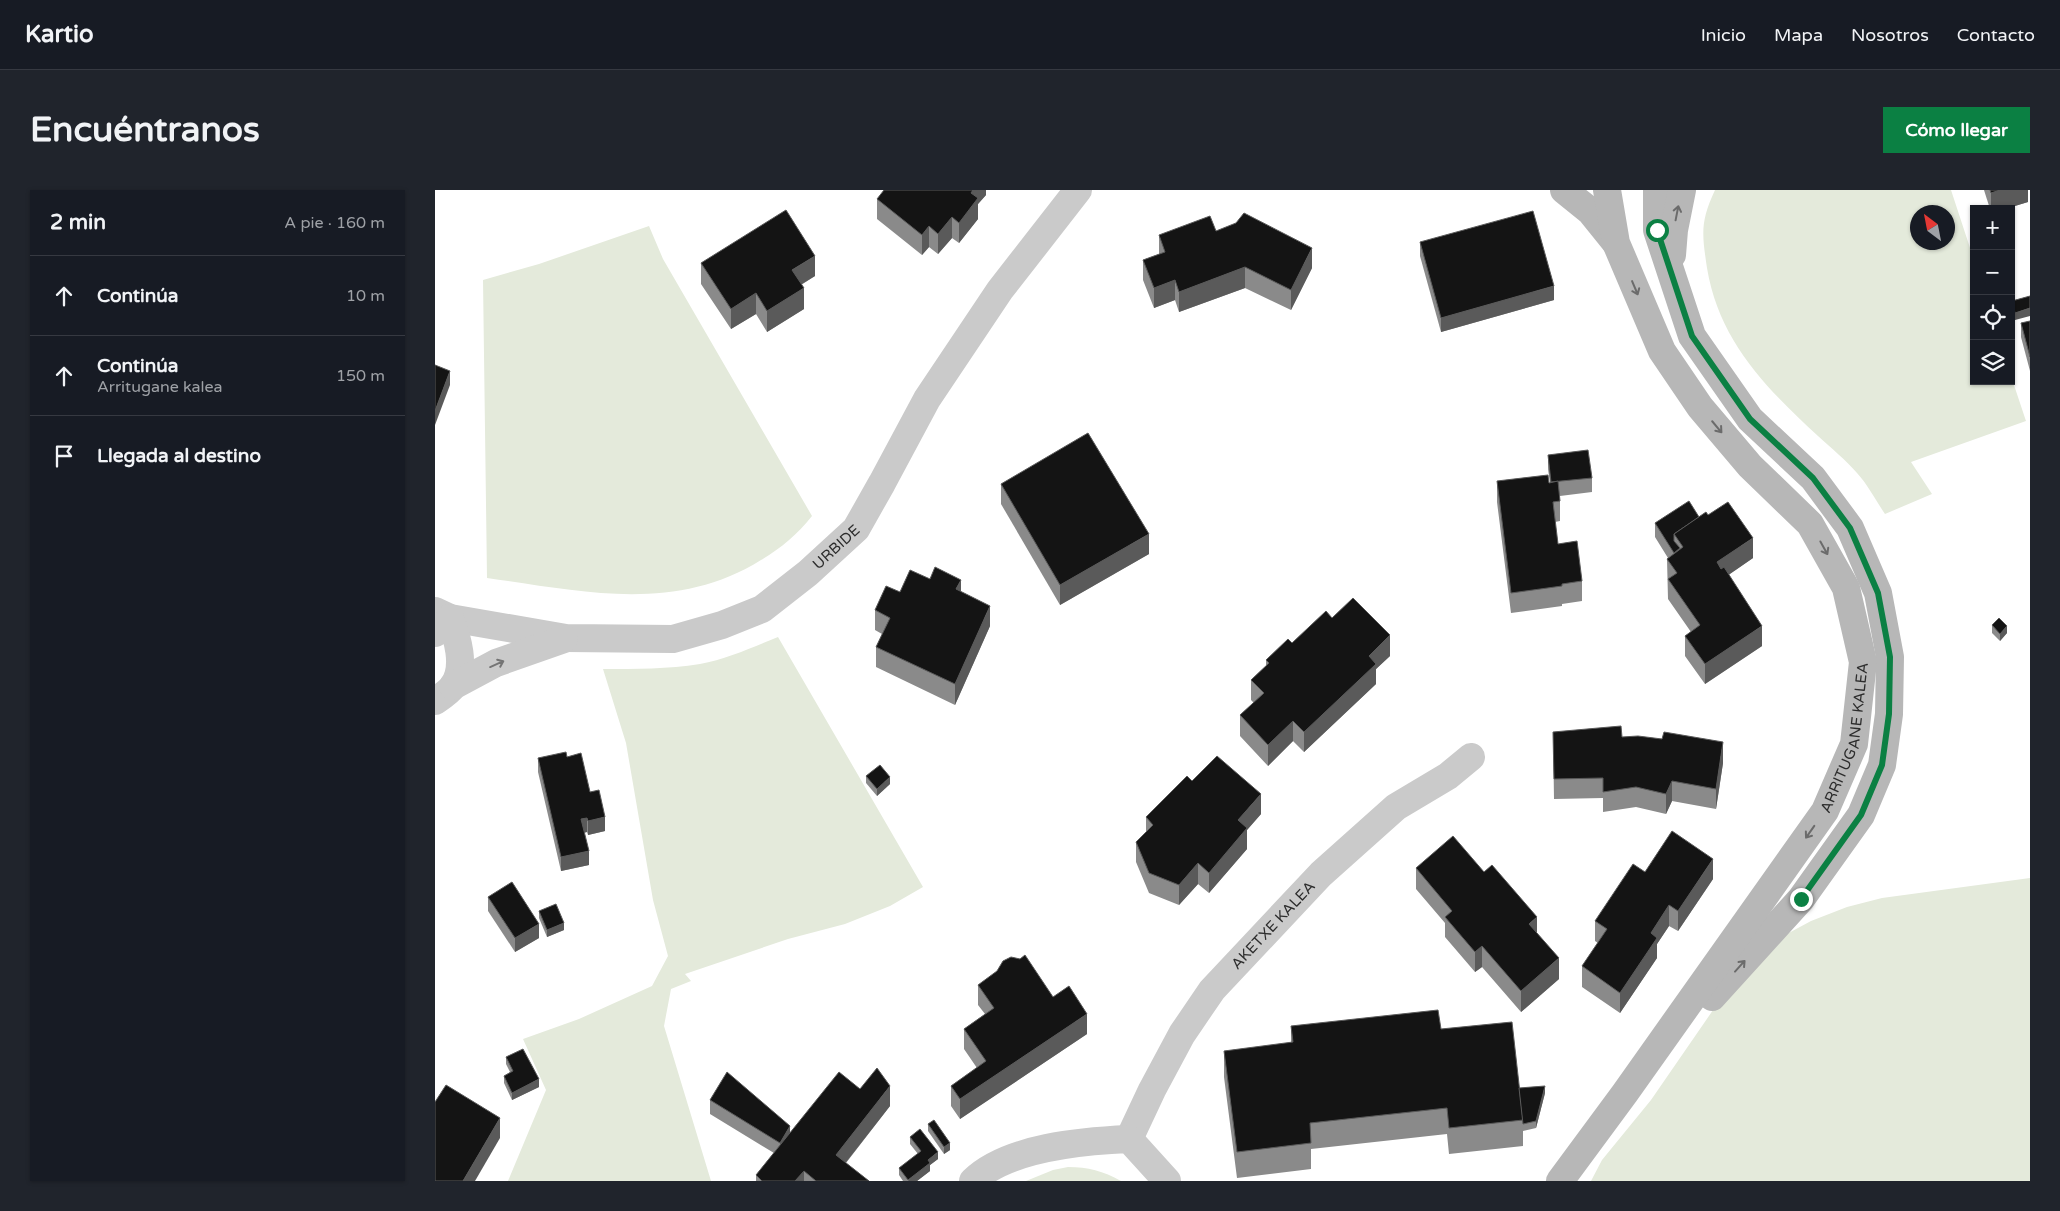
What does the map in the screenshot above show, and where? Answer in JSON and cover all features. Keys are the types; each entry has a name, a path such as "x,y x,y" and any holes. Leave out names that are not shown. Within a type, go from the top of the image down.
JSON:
{"street":[{"name":"URBIDE","path":"440,621 566,638 673,639 722,625 762,609 808,574 856,529 927,399 1000,290 1077,190"},
{"path":"1564,190 1590,210 1616,243"},
{"path":"1607,190 1616,243"},
{"name":"ARRITUGANE KALEA","path":"1625,1093 1801,899 1861,815 1882,765 1889,714 1890,657 1878,593 1850,528 1813,478 1750,419 1692,336 1657,230 1657,190"},
{"path":"1671,272 1674,230 1682,190"},
{"name":"ARRITUGANE KALEA","path":"1560,1181 1625,1093 1825,811 1854,744 1863,662 1846,588 1810,524 1750,466 1695,399 1662,351 1616,243"},
{"path":"440,621 460,651 458,674 444,694"},
{"path":"444,694 496,664 566,638"},
{"name":"AKETXE KALEA","path":"1129,1139 1152,1090 1182,1034 1212,990 1328,868 1396,807 1448,776 1471,757"},
{"path":"973,1181 984,1171 1024,1154 1082,1141 1129,1139 1167,1181"}],"green space":[{"path":"1715,190 1951,190 1970,248 1970,385 2014,385 2026,421 1911,462 1932,494 1885,514 1857,473 1780,400 1747,361 1734,341 1722,318 1713,294 1707,268 1703,228"},
{"path":"649,226 663,259 812,516 788,541 761,560 728,577 695,587 661,593 627,594 557,588 487,578 483,280 539,264"},
{"path":"778,637 923,887 890,906 845,924 788,939 685,974 691,981 671,989 664,1026 711,1181 508,1181 546,1090 523,1039 579,1019 652,986 668,956 653,900 626,743 603,669 664,668 700,664 730,656"},
{"path":"2030,878 2030,1181 1591,1181 1602,1160 1651,1100 1731,984 1785,935 1811,921 1847,907 1882,898"},
{"path":"1068,1167 1095,1170 1121,1181 1026,1181 1053,1170"}],"building":[{"path":"884,190 973,190 971,193 978,198 959,223 952,217 938,234 929,226 922,235 877,199"},
{"path":"786,210 815,256 792,270 804,288 767,311 756,293 731,309 701,263"},
{"path":"1533,211 1554,286 1441,318 1420,242"},
{"path":"1244,213 1312,248 1291,290 1245,267 1179,292 1175,280 1154,288 1143,260 1165,252 1159,235 1210,216 1216,231 1236,223"},
{"path":"2030,296 2030,308 2015,313 2015,300"},
{"path":"2030,321 2030,357 2021,323"},
{"path":"435,365 450,371 435,411"},
{"path":"1088,433 1149,534 1060,585 1001,484"},
{"path":"1588,450 1592,478 1551,482 1548,455"},
{"path":"1548,475 1549,483 1558,481 1560,501 1553,502 1558,544 1577,541 1582,581 1562,584 1562,586 1511,593 1497,481"},
{"path":"1689,501 1699,517 1674,534 1674,541 1680,548 1674,553 1655,523"},
{"path":"1728,502 1753,538 1717,562 1721,569 1724,567 1762,626 1705,664 1685,636 1700,625 1668,579 1677,573 1667,559 1683,547 1674,534 1706,512 1708,515"},
{"path":"935,567 961,580 956,589 990,606 955,684 876,647 890,618 875,610 886,586 900,592 910,570 930,579"},
{"path":"1353,598 1390,635 1369,656 1376,664 1304,732 1293,721 1268,745 1240,715 1264,693 1251,680 1269,663 1266,660 1288,639 1292,643 1326,611 1332,618"},
{"path":"1999,618 2007,626 2000,634 1992,625"},
{"path":"1621,726 1622,737 1638,736 1662,739 1664,732 1723,742 1716,789 1672,781 1666,794 1636,787 1603,792 1603,778 1554,779 1553,732"},
{"path":"566,752 567,757 581,753 590,792 599,790 605,817 588,821 587,818 581,819 589,851 561,857 538,758"},
{"path":"1217,756 1261,794 1238,820 1247,828 1209,873 1198,863 1179,885 1149,873 1136,842 1153,825 1146,817 1187,776 1192,781"},
{"path":"880,765 890,777 877,789 866,776"},
{"path":"1672,831 1713,859 1678,911 1669,905 1651,933 1657,938 1620,993 1582,966 1607,929 1595,921 1633,864 1645,872"},
{"path":"1453,836 1484,872 1492,865 1537,917 1529,924 1559,958 1521,991 1482,946 1475,952 1445,917 1452,911 1416,868"},
{"path":"512,882 539,924 515,938 488,897"},
{"path":"556,904 564,923 547,930 539,911"},
{"path":"1025,955 1053,997 1069,986 1087,1014 960,1099 951,1086 986,1061 964,1029 994,1008 978,985 997,971 1003,961 1011,957 1020,959"},
{"path":"1438,1010 1441,1029 1512,1022 1523,1120 1449,1128 1447,1108 1310,1123 1311,1143 1237,1152 1224,1051 1293,1042 1291,1026"},
{"path":"523,1049 539,1079 512,1093 504,1076 513,1071 506,1057"},
{"path":"877,1068 890,1086 836,1155 869,1181 816,1181 804,1171 795,1181 762,1181 756,1175 839,1072 860,1089"},
{"path":"727,1072 790,1126 780,1143 710,1100"},
{"path":"446,1085 500,1118 463,1181 435,1181 435,1102"},
{"path":"1545,1086 1536,1121 1523,1124 1519,1088"},
{"path":"934,1120 950,1143 944,1147 928,1124"},
{"path":"920,1129 938,1152 928,1160 930,1163 908,1180 899,1168 921,1151 910,1137"}],"route":[{"path":"1657,230 1692,336 1750,419 1813,478 1850,528 1878,593 1890,657 1889,714 1882,765 1861,815 1801,899"}]}
